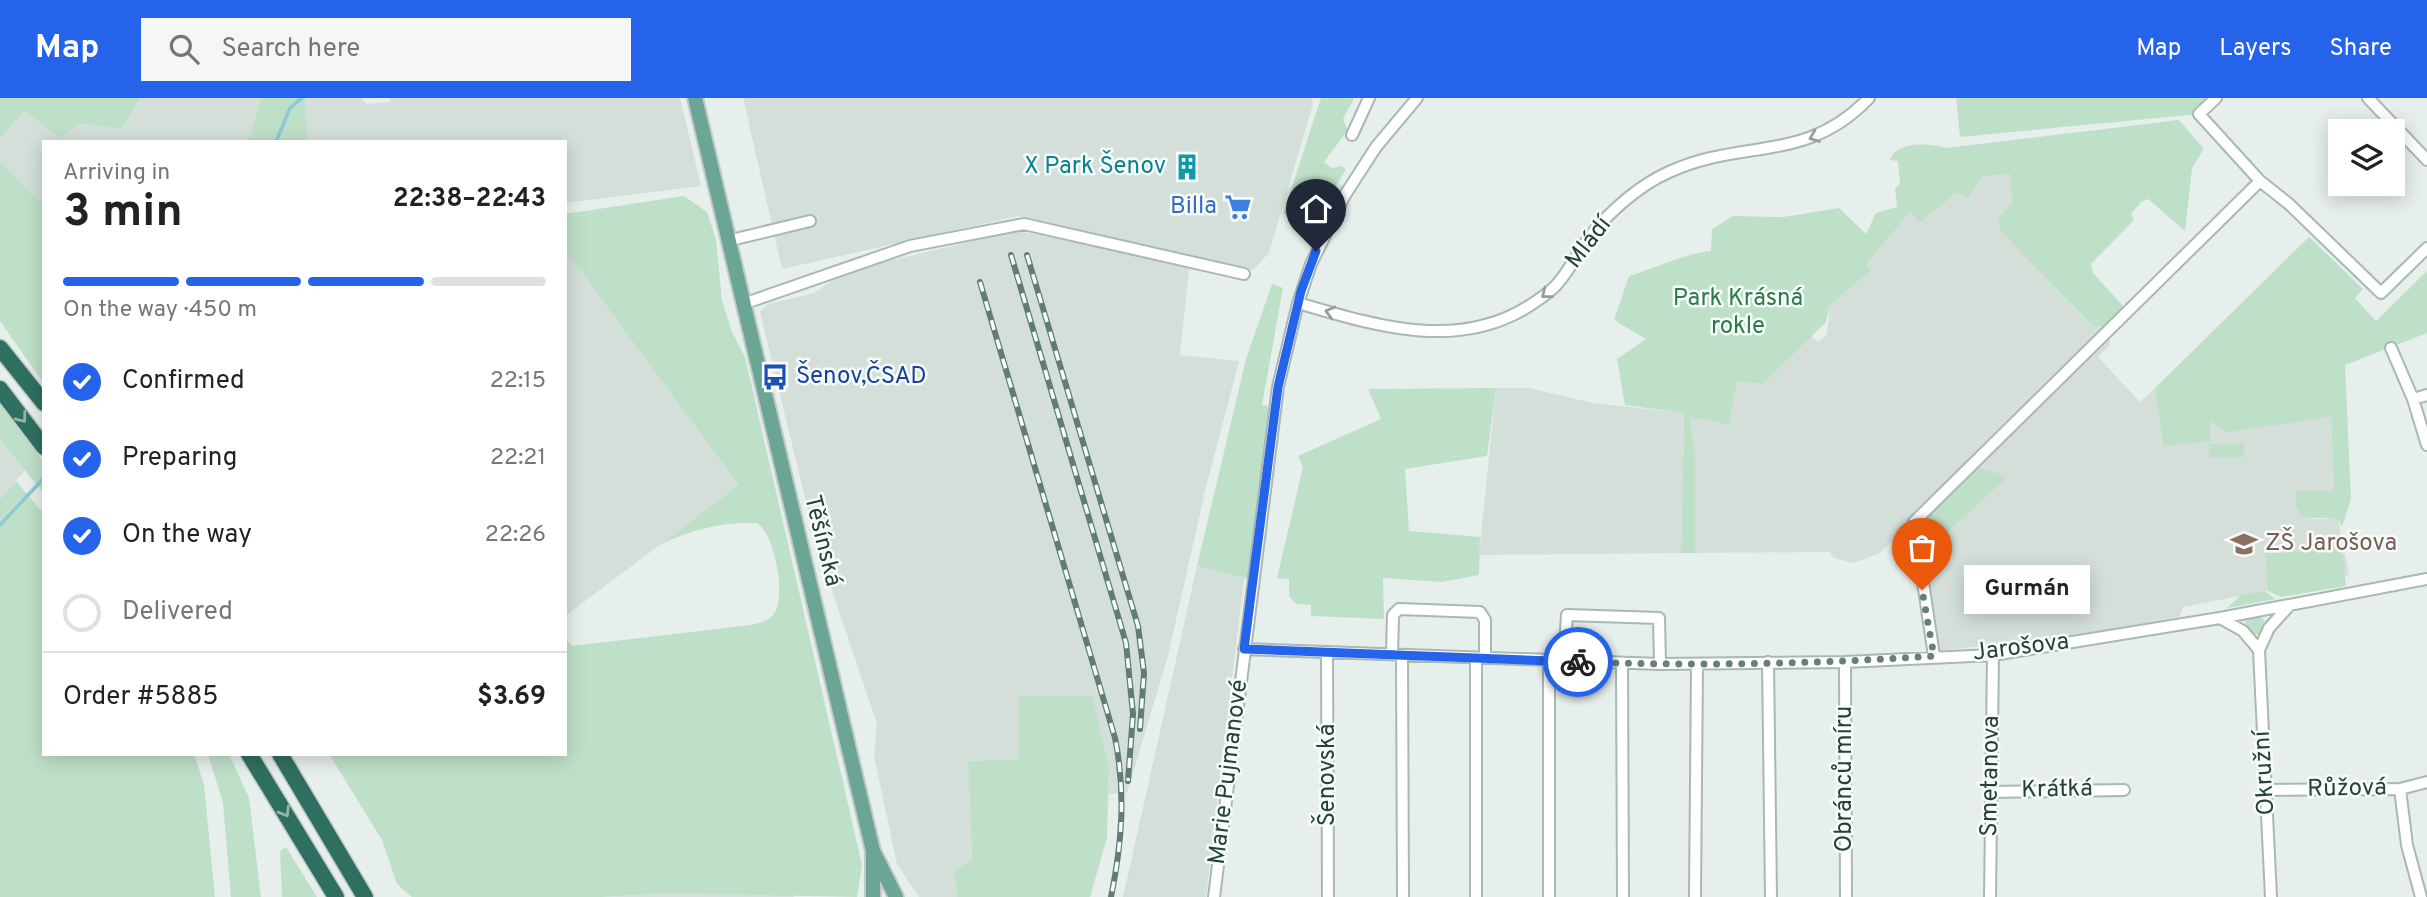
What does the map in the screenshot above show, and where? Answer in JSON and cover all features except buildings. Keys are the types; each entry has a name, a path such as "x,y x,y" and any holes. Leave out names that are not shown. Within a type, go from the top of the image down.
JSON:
{"highway":[{"path":"0,348 42,400"},
{"path":"0,389 42,444"},
{"path":"250,756 336,897"},
{"path":"281,756 365,897"},
{"path":"344,862 376,897"}],"main road":[{"name":"Těšínská","path":"695,98 873,851 896,897"},
{"name":"Těšínská","path":"873,851 873,897"}],"street":[{"path":"1352,135 1369,98"},
{"name":"Marie Pujmanové","path":"1214,897 1278,387 1298,303 1311,264 1345,195 1376,147 1417,98"},
{"name":"Mládí","path":"1298,303 1385,327 1436,332 1465,331 1512,317 1557,285 1592,234 1618,207 1650,182 1705,158 1814,138 1838,125 1869,98"},
{"path":"2216,98 2199,114 2260,181 2289,204 2381,293 2427,248"},
{"path":"2368,98 2427,160"},
{"path":"1934,656 1914,523 2260,181"},
{"path":"727,241 810,220"},
{"path":"743,304 910,246 1024,224 1244,274"},
{"path":"2391,348 2413,399 2427,445"},
{"path":"2413,399 2427,395"},
{"name":"Jarošova","path":"1244,649 1660,664 1845,662 1993,655 2220,618 2427,579"},
{"path":"2220,618 2243,631 2259,650 2269,628 2290,605"},
{"path":"1402,897 1397,654 1393,615 1399,609 1480,612 1485,620 1480,658 1476,897"},
{"path":"1564,661 1567,614 1659,618 1660,664"},
{"name":"Okružní","path":"2259,650 2271,897"},
{"name":"Šenovská","path":"1327,653 1328,897"},
{"name":"Smetanova","path":"1990,897 1993,655"},
{"path":"1549,662 1549,897"},
{"path":"1768,662 1771,897"},
{"name":"Obránců míru","path":"1845,662 1846,897"},
{"path":"1622,663 1623,897"},
{"path":"1695,897 1697,664"},
{"name":"Růžová","path":"2266,790 2400,789 2427,782"},
{"path":"2400,789 2407,845 2421,897"},
{"name":"Krátká","path":"1991,792 2124,790"}],"shaded area":[{"path":"141,98 261,98 249,140 42,140 42,204 0,161 0,138 25,111 79,124 121,128"},
{"path":"305,98 362,98 366,104 389,102 390,98 680,98 701,186 567,203 567,140 307,140"},
{"path":"743,98 1312,98 1313,104 1269,253 1254,269 1244,271 1018,216 782,269"},
{"path":"2010,174 2012,203 1998,217 2000,231 2093,326 2109,323 2110,345 2098,357 2140,402 2155,388 2163,446 2210,421 2312,344 2331,418 2334,491 2297,491 2311,519 2338,519 2349,575 2183,607 2179,617 2068,637 1934,651 1917,549 1933,550 1939,539 2008,477 1914,522 1878,554 1853,563 1834,558 1830,552 1695,553 1695,453 1690,420 1707,419 1729,426 1737,382 1763,384 1811,336 1818,342 1827,334 1830,305 1871,271 1866,265 1911,211 1921,223 1957,193 1967,199 1982,177"},
{"path":"1016,231 1073,240 1189,269 1180,355 1239,361 1206,487 1168,656 1127,793 1108,794 1109,767 1019,759 968,761 972,859 954,871 957,897 919,897 897,864 874,756 877,724 816,543 760,312 768,304 814,293 846,271"},
{"path":"567,253 740,485 567,615"},
{"path":"1496,388 1529,388 1593,403 1684,413 1681,553 1479,555"},
{"path":"0,439 25,470 0,499"},
{"path":"1197,566 1244,578 1206,897 1123,897"},
{"path":"670,893 793,893 794,897 602,897"}],"green space":[{"path":"0,98 141,98 121,128 79,124 60,138 25,111 0,138"},
{"path":"261,98 305,98 307,140 249,140"},
{"path":"1321,98 1354,98 1343,119 1348,130 1324,162 1332,168 1341,166 1346,169 1324,206 1308,222 1283,214"},
{"path":"1956,98 2216,98 2199,114 1960,137"},
{"name":"Park Krásná rokle","path":"2179,120 2204,149 2192,168 2185,231 2148,199 2141,202 2131,214 2134,220 2091,264 2093,273 2125,308 2104,326 2093,326 2000,231 1998,217 2012,203 2010,174 1982,177 1967,199 1957,193 1920,223 1910,212 1866,265 1872,270 1830,305 1826,322 1763,384 1737,382 1729,426 1707,419 1690,420 1695,453 1695,553 1681,553 1684,413 1625,405 1617,359 1646,339 1614,320 1629,276 1680,258 1711,251 1712,229 1733,216 1783,217 1839,208 1866,234 1876,213 1897,207 1895,188 1900,184 1898,161 1890,160 1899,149 1906,147 1931,145 1946,148"},
{"path":"0,161 42,204 42,381 0,321"},
{"path":"684,196 707,212 716,239 722,300 732,332 745,357 862,865 857,897 670,893 602,897 412,897 397,884 382,840 330,756 567,756 567,641 572,646 751,625 770,618 777,608 779,583 774,553 757,523 707,528 660,545 739,485 567,253 567,214"},
{"path":"2309,237 2363,289 2355,298 2376,321 2427,271 2427,333 2345,365 2351,499 2342,527 2338,519 2302,517 2296,507 2296,491 2334,491 2331,417 2227,432 2210,421 2210,441 2163,446 2155,388"},
{"path":"1272,284 1283,288 1262,405 1269,406 1248,579 1197,566 1246,359"},
{"path":"1496,388 1487,456 1405,469 1409,531 1480,537 1479,575 1442,582 1383,578 1384,619 1311,616 1311,605 1296,604 1289,596 1289,579 1277,578 1303,467 1298,456 1381,419 1368,389"},
{"path":"0,403 42,459 42,492 0,439"},
{"path":"2244,443 2244,457 2209,458 2209,444"},
{"path":"1972,465 2008,477 1940,539 1933,550 1917,549 1914,522"},
{"path":"16,481 42,512 42,756 195,756 204,785 215,897 0,897 0,499"},
{"path":"2342,550 2346,586 2281,597 2268,591 2265,553"},
{"path":"2264,591 2276,599 2227,608 2241,595"},
{"path":"2251,615 2259,615 2265,625 2259,635 2251,635 2245,629 2245,621"},
{"path":"1019,696 1092,696 1109,768 1107,838 1090,897 957,897 954,871 972,859 968,761 1019,759"},
{"path":"209,756 230,756 249,798 261,897 231,897 223,803"},
{"path":"286,847 317,897 282,897 280,851"}],"waterway":[{"path":"277,140 290,108 302,98"},
{"path":"0,525 42,480"}],"railway":[{"path":"1011,255 1126,643 1133,714 1128,781"},
{"path":"1027,255 1138,626 1144,673 1140,729"},
{"path":"980,282 1115,738 1121,778 1121,818 1111,897"}],"way so far":[{"path":"1578,662 1845,662 1934,656 1922,590"}],"place":[{"name":"X Park Šenov","path":"1187,167"},
{"name":"Billa","path":"1238,207"},
{"name":"Šenov,ČSAD","path":"775,377"},
{"name":"ZŠ Jarošova","path":"2244,544"},
{"name":"Gurmán","path":"1922,590"}],"route":[{"path":"1316,251 1301,291 1278,387 1244,649 1578,662"}]}
